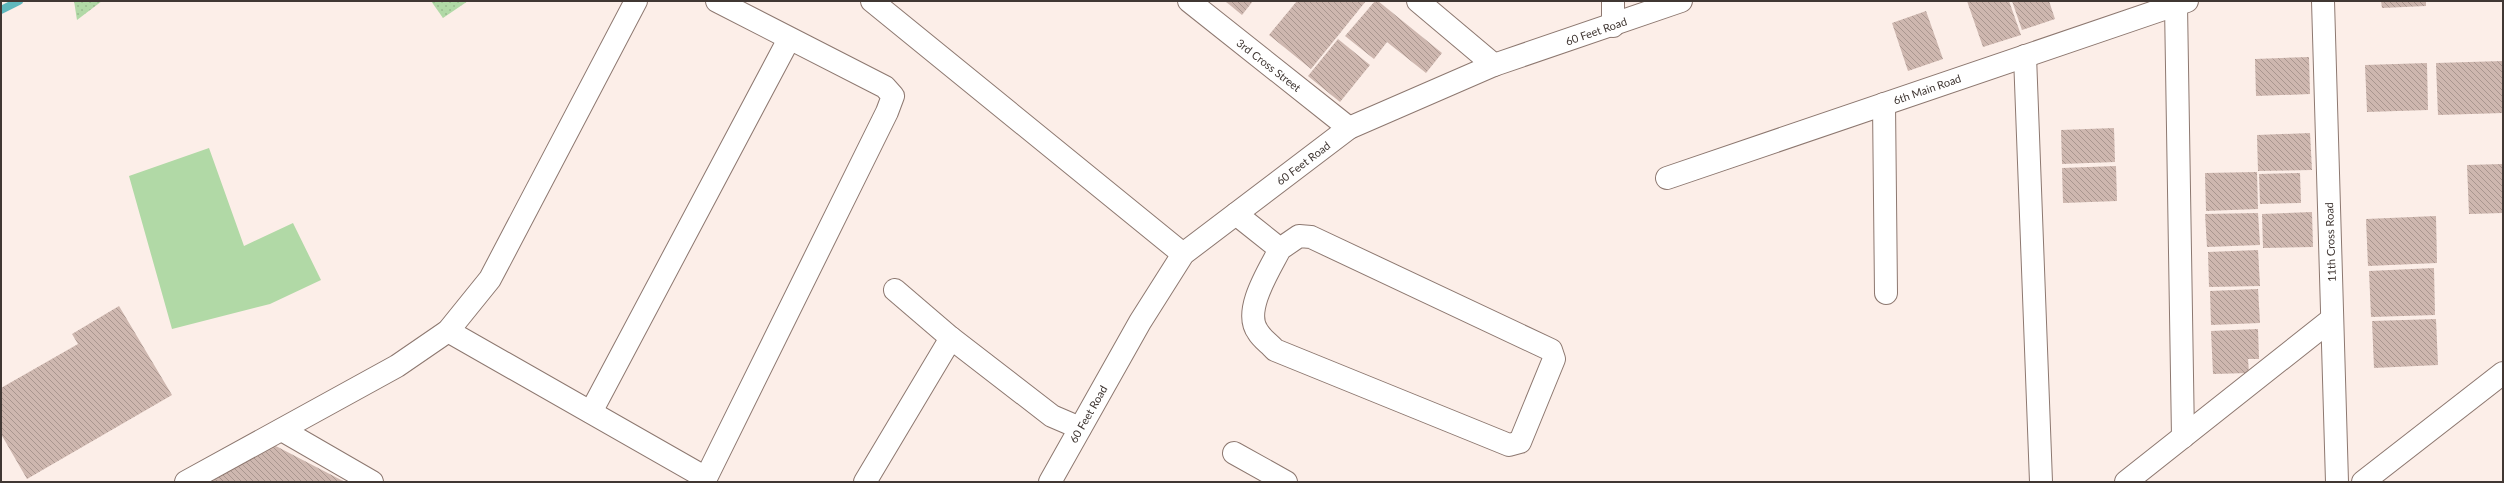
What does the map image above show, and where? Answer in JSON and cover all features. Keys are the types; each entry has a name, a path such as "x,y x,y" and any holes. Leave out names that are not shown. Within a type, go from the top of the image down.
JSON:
{"street":[{"path":"186,482 397,366 448,331 490,279 636,1"},
{"path":"448,331 706,478 883,119 892,96 885,87 717,1"},
{"path":"872,1 1183,254"},
{"name":"3rd Cross Street","path":"1189,1 1348,128"},
{"path":"1418,1 1494,65"},
{"path":"1613,1 1613,26"},
{"name":"60 Feet Road","path":"1050,482 1140,322 1183,254 1348,128 1494,65 1613,26 1681,1"},
{"name":"11th Cross Road","path":"2323,1 2337,482"},
{"path":"2181,3 2183,437"},
{"name":"6th Main Road","path":"1667,178 2181,3"},
{"path":"591,412 789,39"},
{"path":"2025,56 2041,482"},
{"path":"1884,104 1886,293"},
{"path":"1236,214 1280,249"},
{"path":"1300,236 1311,237 1551,350 1554,359 1520,442 1509,445 1275,350 1257,331 1252,315 1257,295 1280,249 1300,236"},
{"path":"895,290 951,338 1052,416 1080,428"},
{"path":"2126,482 2332,319"},
{"path":"865,482 951,338"},
{"path":"2363,482 2503,372"},
{"path":"282,430 372,482"},
{"path":"1234,453 1286,482"}],"green space":[{"path":"74,1 102,1 77,20"},
{"path":"431,1 468,1 443,18"},
{"path":"209,148 244,246 293,223 321,280 270,304 172,329 129,176"}],"building":[{"path":"1225,1 1253,1 1242,15"},
{"path":"1297,1 1366,1 1311,69 1269,35"},
{"path":"1375,1 1378,1 1442,53 1426,73 1387,42 1374,59 1345,36"},
{"path":"1967,1 2009,1 2021,35 1983,47"},
{"path":"2012,1 2049,1 2055,19 2022,30"},
{"path":"2381,1 2426,1 2426,6 2382,8"},
{"path":"1926,11 1943,59 1908,71 1892,23"},
{"path":"1338,39 1370,65 1340,102 1308,76"},
{"path":"2309,57 2310,94 2256,96 2255,59"},
{"path":"2503,61 2503,113 2438,115 2436,63"},
{"path":"2427,63 2428,110 2367,112 2365,65"},
{"path":"2114,128 2115,162 2062,164 2061,130"},
{"path":"2310,133 2312,170 2258,171 2257,135"},
{"path":"2503,164 2503,213 2469,214 2467,165"},
{"path":"2116,166 2117,201 2063,203 2062,168"},
{"path":"2257,172 2258,209 2206,211 2205,173"},
{"path":"2300,173 2301,203 2260,204 2259,174"},
{"path":"2312,212 2313,247 2263,248 2262,214"},
{"path":"2258,213 2260,245 2207,247 2205,214"},
{"path":"2436,216 2437,263 2368,266 2366,219"},
{"path":"2258,250 2260,286 2209,287 2208,252"},
{"path":"2434,268 2435,315 2371,317 2369,271"},
{"path":"2258,289 2260,323 2211,325 2210,291"},
{"path":"119,306 172,395 27,479 1,434 1,388 78,344 72,334"},
{"path":"2436,319 2438,365 2374,368 2372,321"},
{"path":"2258,329 2259,359 2248,359 2249,373 2213,374 2211,331"},
{"path":"272,444 345,482 211,482"}],"waterway":[{"path":"1,10 19,1"}]}
